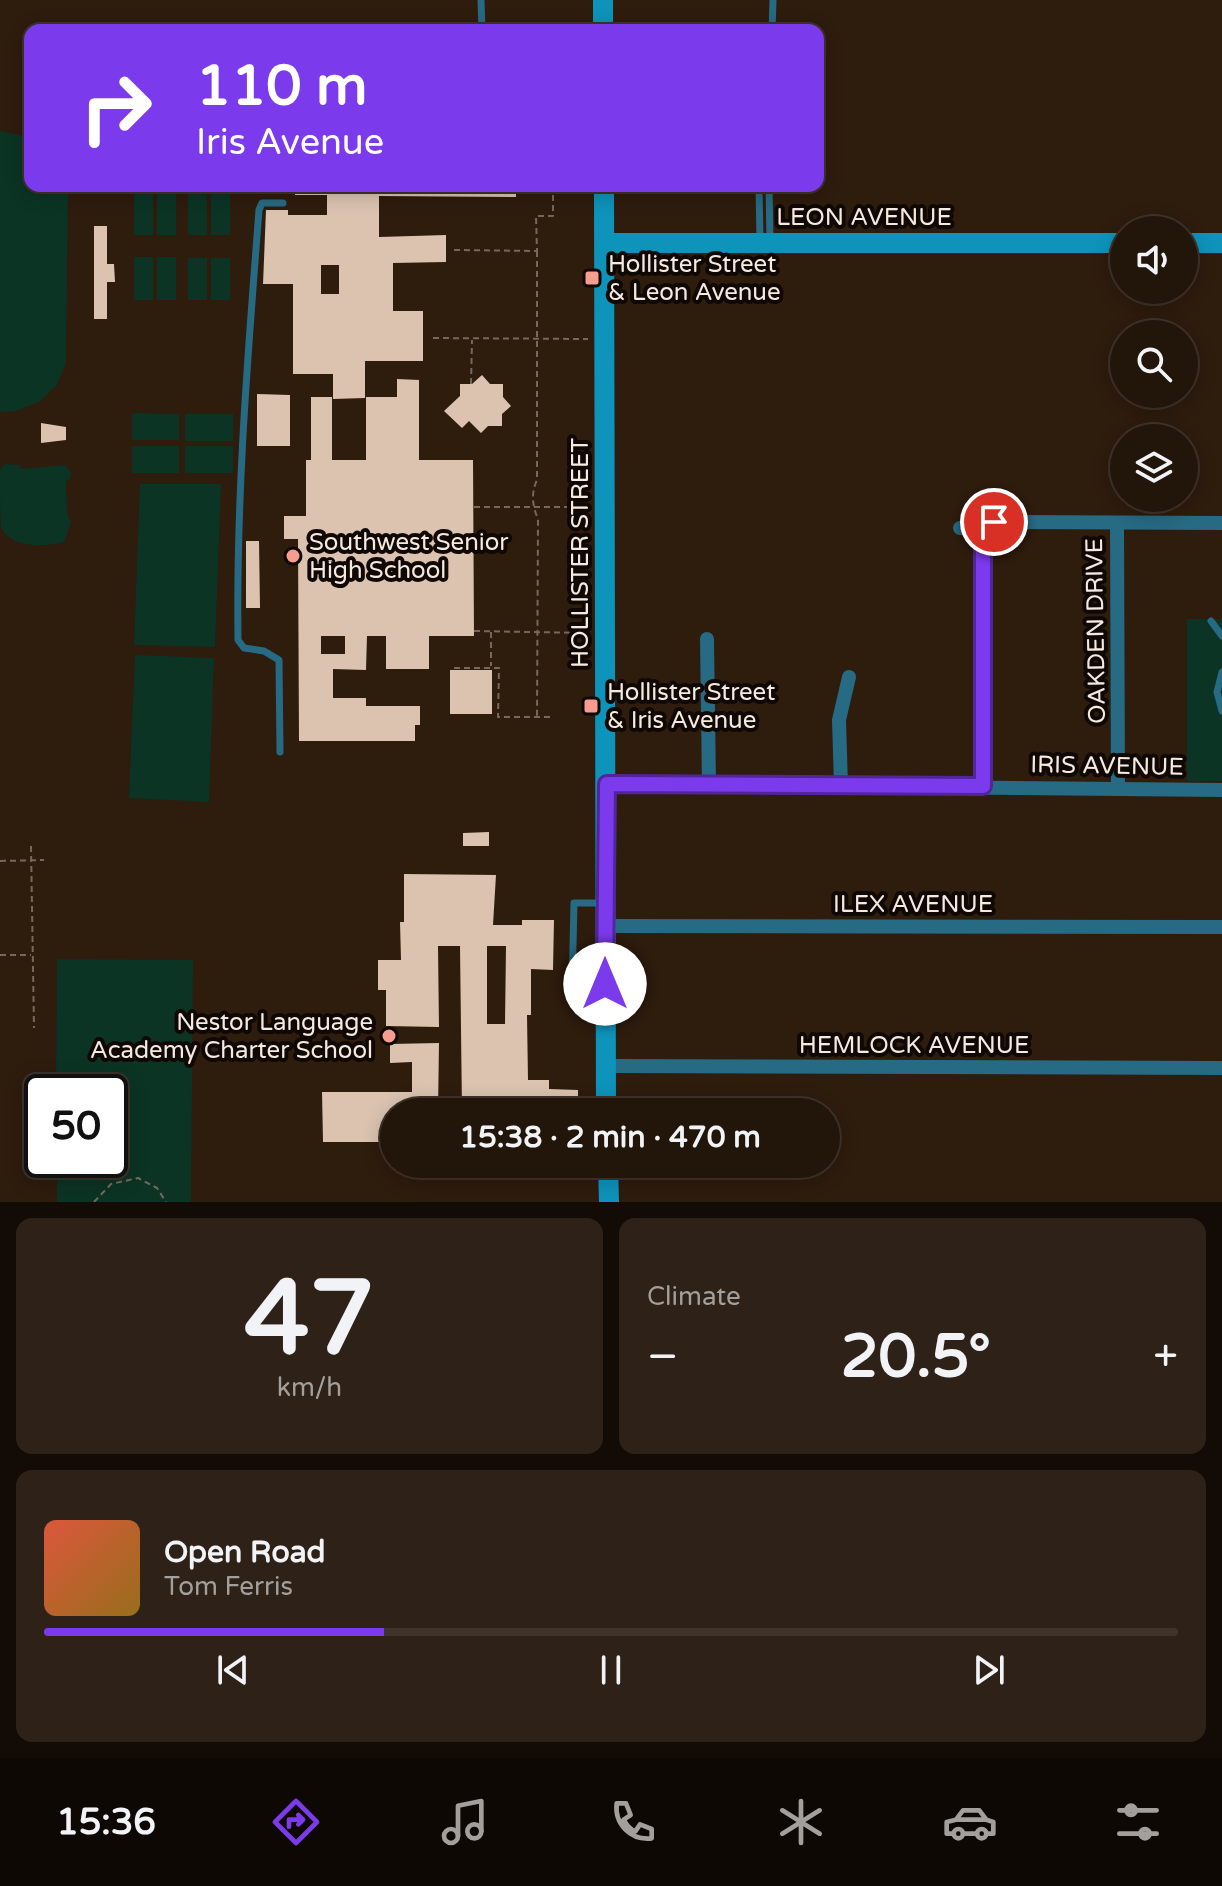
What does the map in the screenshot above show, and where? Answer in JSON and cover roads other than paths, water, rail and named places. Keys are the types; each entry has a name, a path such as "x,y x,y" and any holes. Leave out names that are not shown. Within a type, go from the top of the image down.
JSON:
{"main road":[{"path":"603,0 603,24"},
{"name":"HOLLISTER STREET","path":"604,192 606,1098"},
{"name":"LEON AVENUE","path":"605,243 1110,243"},
{"path":"1198,243 1222,243"},
{"path":"608,1178 609,1202"}],"street":[{"path":"983,786 983,541 994,522"},
{"path":"960,528 994,522 1222,523"},
{"name":"OAKDEN DRIVE","path":"1117,523 1118,787"},
{"path":"707,639 709,785"},
{"path":"841,786 839,720 849,677"},
{"name":"IRIS AVENUE","path":"607,784 1222,790"},
{"name":"ILEX AVENUE","path":"605,926 1222,927"},
{"name":"HEMLOCK AVENUE","path":"605,1066 1222,1068"}],"lane":[{"path":"481,0 482,24"},
{"path":"772,24 773,0"},
{"path":"760,192 765,243"},
{"path":"765,243 769,192"},
{"path":"280,752 279,660 264,651 244,648 238,640 237,556 259,210 262,203 283,203"},
{"path":"1211,621 1222,636"},
{"path":"1222,672 1217,692 1222,711"},
{"path":"605,903 574,903 572,991 585,1001 605,1001"}],"place":[{"name":"Hollister Street & Leon Avenue","path":"592,278"},
{"name":"Southwest Senior High School","path":"293,556"},
{"name":"Hollister Street & Iris Avenue","path":"591,706"},
{"name":"Nestor Language Academy Charter School","path":"389,1036"}]}
